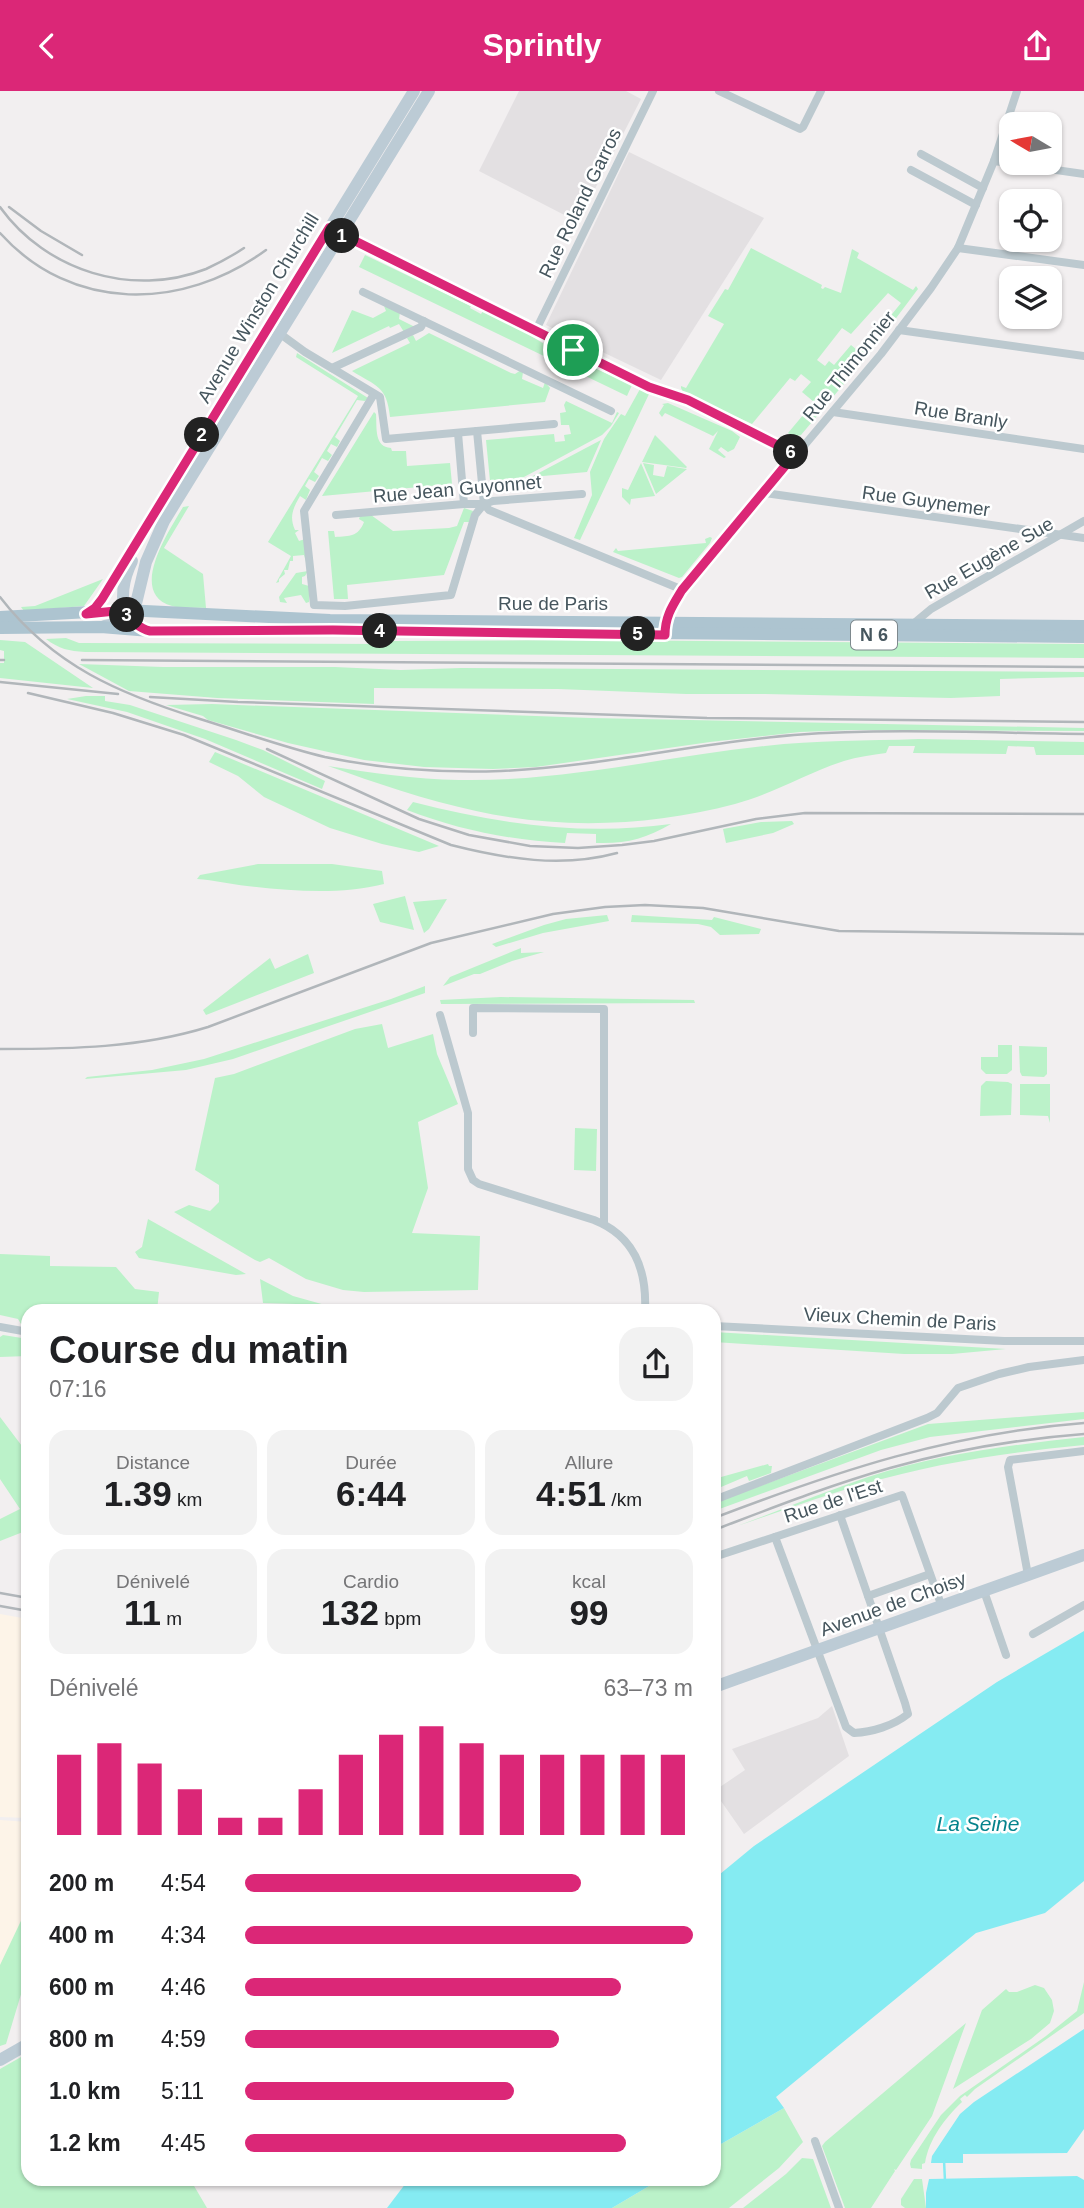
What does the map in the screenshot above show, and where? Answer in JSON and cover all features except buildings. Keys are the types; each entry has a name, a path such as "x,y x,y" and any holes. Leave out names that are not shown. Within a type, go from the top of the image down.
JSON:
{"main road":[{"name":"Avenue Winston Churchill","path":"130,613 158,533 279,334 414,91"},
{"name":"Avenue Winston Churchill","path":"86,614 97,605 335,232 429,91"},
{"path":"150,631 142,629 130,613 123,585 158,507"},
{"name":"Rue de Paris","path":"130,613 149,611 330,620 522,623 787,633 1084,637"},
{"path":"101,627 126,622 130,613"},
{"name":"N 6","path":"0,617 130,613"},
{"name":"Rue de Paris","path":"150,631 1084,626"},
{"name":"N 6","path":"0,628 101,627 150,631"},
{"name":"Avenue de Choisy","path":"721,1685 1084,1555"},
{"path":"0,2060 21,2048"}],"street":[{"name":"Rue Roland Garros","path":"536,330 653,91"},
{"path":"719,91 800,129 821,91"},
{"name":"Rue Thimonnier","path":"665,629 668,613 682,590 900,330 958,248 993,162 1017,91"},
{"path":"921,154 983,188"},
{"path":"993,162 1084,174"},
{"path":"911,170 976,205"},
{"path":"335,232 649,387 688,400 795,454"},
{"path":"958,248 1084,265"},
{"path":"363,292 611,411"},
{"path":"332,368 421,327 424,321"},
{"path":"900,330 1084,356"},
{"path":"279,334 380,397 386,439 555,424"},
{"path":"374,394 304,511 314,605 345,606 451,595 475,515 484,504"},
{"name":"Rue Branly","path":"833,412 1084,449"},
{"path":"477,431 484,504 489,510 682,590"},
{"path":"458,433 464,504"},
{"name":"Rue Guynemer","path":"765,493 1084,538"},
{"name":"Rue Jean Guyonnet","path":"336,515 582,494"},
{"name":"Rue Eugène Sue","path":"912,625 931,609 1084,521"},
{"path":"473,1033 473,1008 604,1009 604,1224"},
{"path":"440,1014 468,1113 468,1168 473,1180 604,1224 618,1234 638,1258 645,1304"},
{"name":"Vieux Chemin de Paris","path":"721,1326 1004,1341 1084,1341"},
{"path":"0,1327 21,1331"},
{"path":"721,1497 927,1418 937,1413 958,1388 1029,1367 1084,1360"},
{"path":"1028,1575 1008,1467 1010,1460 1084,1451"},
{"name":"Rue de l'Est","path":"721,1555 902,1495 930,1574"},
{"path":"775,1537 846,1727 854,1733 864,1733 898,1722 908,1714 840,1515"},
{"path":"868,1596 930,1574 942,1607"},
{"path":"984,1591 1006,1655"},
{"path":"1033,1634 1084,1605"},
{"path":"815,2141 839,2208"}],"shaded area":[{"path":"519,91 626,91 641,99 578,222 479,171"},
{"path":"629,152 764,218 661,380 546,325"},
{"path":"0,1614 21,1618 21,1818 0,1817"},
{"path":"832,1706 849,1756 744,1834 721,1801 721,1786 745,1770 732,1749 818,1718"},
{"path":"0,1820 21,1822 21,1924 0,1967"}],"green space":[{"path":"751,248 822,285 823,289 825,287 841,293 852,249 859,253 857,258 913,290 916,286 918,289 872,350 867,345 901,303 888,293 851,334 842,328 817,360 825,366 829,361 834,365 851,345 869,354 801,435 793,437 788,433 814,402 802,392 811,382 801,374 795,381 790,378 752,424 683,392 681,388 686,388 724,324 708,316 725,289 728,290"},
{"path":"365,255 471,306 470,308 481,314 483,311 551,348 632,385 627,396 359,267"},
{"path":"384,306 400,312 399,319 413,328 404,332 399,324 390,328 389,326 332,353 352,310 373,318 386,311"},
{"path":"429,333 511,373 515,374 521,370 522,379 543,388 545,382 550,388 545,402 390,417 386,399 379,388 352,371 410,343 407,338 413,335 416,341"},
{"path":"297,353 368,398 365,401 357,400 335,437 340,441 337,447 331,444 327,451 332,455 328,461 322,458 314,472 319,476 315,482 309,479 305,486 310,490 306,500 300,496 295,505 292,521 295,530 299,530 295,533 299,541 305,539 306,562 304,555 293,556 288,570 284,570 285,574 276,583 291,556 268,542 358,396 296,357"},
{"path":"640,389 649,394 580,540 574,538 592,495 590,472 604,439 621,414 625,416"},
{"path":"566,401 612,423 617,412 619,413 611,426 602,435 522,478 490,481 486,440 554,434 555,442 565,441 564,435 571,434 569,425 561,425 560,413 566,412"},
{"path":"668,403 732,431 740,437 734,449 728,452 721,447 718,450 726,457 724,458 709,449 718,431 713,436 665,413 662,417 659,413 664,405 662,404"},
{"path":"374,412 377,436 382,444 392,451 406,451 407,466 450,463 452,484 322,496"},
{"path":"655,435 687,467 686,468 642,462"},
{"path":"601,440 587,472 532,477 533,476"},
{"path":"641,463 655,496 631,499 630,505 622,497 622,488 628,490"},
{"path":"643,463 654,465 653,475 664,477 667,466 687,469 656,494"},
{"path":"189,506 164,548 203,574 206,608 172,606 159,599 153,588 152,575 162,545 183,507"},
{"path":"464,508 473,511 469,522 464,522 444,575 347,585 348,599 334,599 328,531 334,531 335,537 353,535 364,522 359,519 360,516 371,515 393,531 449,528 457,526"},
{"path":"710,537 710,543 679,578 613,552 616,548 618,551 706,543 705,539"},
{"path":"308,571 302,577 302,584 309,586 309,602 306,603 301,595 284,598 287,603 280,602 279,597 296,573"},
{"path":"103,579 84,606 24,611 21,607 35,606"},
{"path":"66,638 79,643 388,644 393,641 581,640 1084,644 1084,658 85,652 64,649 46,639"},
{"path":"0,640 25,642 93,688 0,678 0,663 4,663 4,651 0,650"},
{"path":"79,664 401,670 461,668 1084,672 1084,677 1000,679 1000,696 951,698 558,689 374,688 374,704 217,698 129,691"},
{"path":"105,696 105,701 130,705 236,740 263,750 325,781 322,789 205,739 127,712 67,699"},
{"path":"212,704 591,718 1084,728 1084,731 800,732 536,767 424,767 364,760 288,743 166,705"},
{"path":"918,739 1084,742 1084,755 1036,755 1034,747 1008,746 1006,754 913,753 915,746 889,746 886,753 844,761 735,804 671,817 606,823 541,821 476,811 382,785 328,766 426,778 498,780 574,773 784,744"},
{"path":"215,752 439,846 419,852 330,828 264,797 238,776 209,762"},
{"path":"413,802 541,826 606,829 671,824 644,837 617,843 596,843 596,834 567,833 565,843 545,842 505,837 446,823 407,810"},
{"path":"792,821 794,824 773,833 726,843 723,829 761,822"},
{"path":"258,864 332,864 382,871 384,884 350,890 316,891 264,888 197,879 200,875"},
{"path":"405,896 414,930 380,922 373,904"},
{"path":"447,899 429,929 424,933 413,902"},
{"path":"607,915 609,921 543,933 496,947 492,944 566,919"},
{"path":"632,915 712,920 714,917 761,929 759,934 720,935 711,927 698,924 631,922"},
{"path":"521,948 521,953 544,952 443,986 450,977"},
{"path":"308,954 314,973 206,1015 203,1010 270,958 275,969"},
{"path":"425,986 425,993 233,1059 186,1070 85,1079 152,1070 204,1059"},
{"path":"501,997 694,1000 695,1003 441,1004 440,1000"},
{"path":"382,1024 388,1048 433,1034 437,1054 458,1104 418,1122 428,1188 412,1233 480,1236 478,1290 343,1290 306,1279 269,1258 260,1262 255,1260 174,1212 189,1205 210,1211 219,1202 219,1185 195,1170 215,1078 234,1074 355,1029"},
{"path":"998,1045 1012,1045 1012,1070 1007,1074 986,1074 981,1069 981,1057 998,1057"},
{"path":"1019,1046 1047,1047 1047,1074 1044,1077 1022,1076"},
{"path":"986,1081 1012,1084 1011,1115 980,1116 981,1086"},
{"path":"1020,1084 1050,1084 1050,1123 1048,1116 1020,1115"},
{"path":"575,1128 597,1129 596,1171 574,1170"},
{"path":"148,1219 246,1274 236,1275 139,1258 135,1252 142,1247"},
{"path":"0,1254 50,1256 50,1266 116,1267 135,1289 159,1292 158,1304 21,1304 21,1324 18,1319 0,1315"},
{"path":"260,1279 293,1296 322,1304 296,1304 263,1303"},
{"path":"721,1332 1006,1349 952,1354 904,1354 721,1342"},
{"path":"3,1335 21,1338 21,1356 0,1357 0,1337"},
{"path":"1084,1412 1084,1419 930,1437 881,1450 721,1508 721,1500 928,1424"},
{"path":"0,1417 21,1445 21,1533 0,1541 0,1519 20,1509 0,1479"},
{"path":"1084,1437 1084,1445 973,1459 918,1470 832,1494 737,1526 868,1477 921,1462 1002,1447"},
{"path":"768,1464 772,1466 771,1473 749,1481 747,1476 721,1487 721,1477"},
{"path":"21,1921 21,1994 6,2044 0,2046 0,1965"},
{"path":"1084,1982 1084,2013 967,2097 965,2095 960,2099 962,2102 934,2137 922,2169 911,2168 911,2160 941,2115 960,2096 1077,2011"},
{"path":"1035,1985 1044,1988 1052,2000 1054,2011 1050,2023 1031,2039 953,2089 982,2010 1006,1989 1009,1992 1017,1992"},
{"path":"966,2023 932,2116 896,2170 894,2169 871,2208 845,2208 822,2146"},
{"path":"21,2057 21,2186 194,2186 207,2208 0,2208 0,2069"},
{"path":"784,2108 803,2142 779,2168 729,2208 612,2208 649,2186 721,2186 721,2144"},
{"path":"802,2158 813,2159 831,2208 743,2208 786,2174"},
{"path":"914,2179 922,2179 926,2208 905,2208 901,2205 901,2199"}],"water":[{"name":"La Seine","path":"1084,1631 1084,1881 1045,1913 976,1933 776,2097 784,2108 721,2144 721,1873 754,1846 997,1682"},
{"path":"1084,2029 1084,2129 1067,2153 963,2154 963,2163 931,2163 932,2156 960,2114"},
{"path":"1077,2176 1084,2180 1084,2208 926,2208 929,2179"},
{"path":"404,2186 649,2186 612,2208 387,2208"}],"waterway":[{"path":"944,2160 945,2181"}],"railway":[{"path":"0,207 19,229 41,248 92,273 120,279 149,281 178,277 206,269 244,248"},
{"path":"9,207 41,231 82,255"},
{"path":"0,233 29,259 60,278 94,290 128,294 164,293 199,284 233,270 266,250"},
{"path":"0,597 42,642 65,659 116,688 278,744 368,765 435,771 538,769 721,743 830,733 903,731 1084,734"},
{"path":"82,660 1084,667"},
{"path":"0,682 118,694"},
{"path":"28,693 113,713 184,735 451,845 534,860 576,860 617,853"},
{"path":"150,697 707,718 1084,722"},
{"path":"267,749 419,819 469,835 530,846 578,848 622,845 654,841 756,819 805,813 1084,814"},
{"path":"0,1049 105,1046 182,1034 208,1027 431,943 553,914 605,907 645,905 703,908 839,931 1084,934"},
{"path":"721,1515 850,1470 941,1445 987,1435 1084,1423"},
{"path":"721,1527 823,1489 914,1462 986,1446 1084,1434"},
{"path":"0,1593 21,1597"},
{"path":"0,1606 21,1610"}],"route":[{"path":"329,228 524,323 573,350 649,387 688,400 795,454 682,590 668,613 665,635 333,630 150,631 142,629 128,617 125,610 86,614 102,599 329,228"}]}
